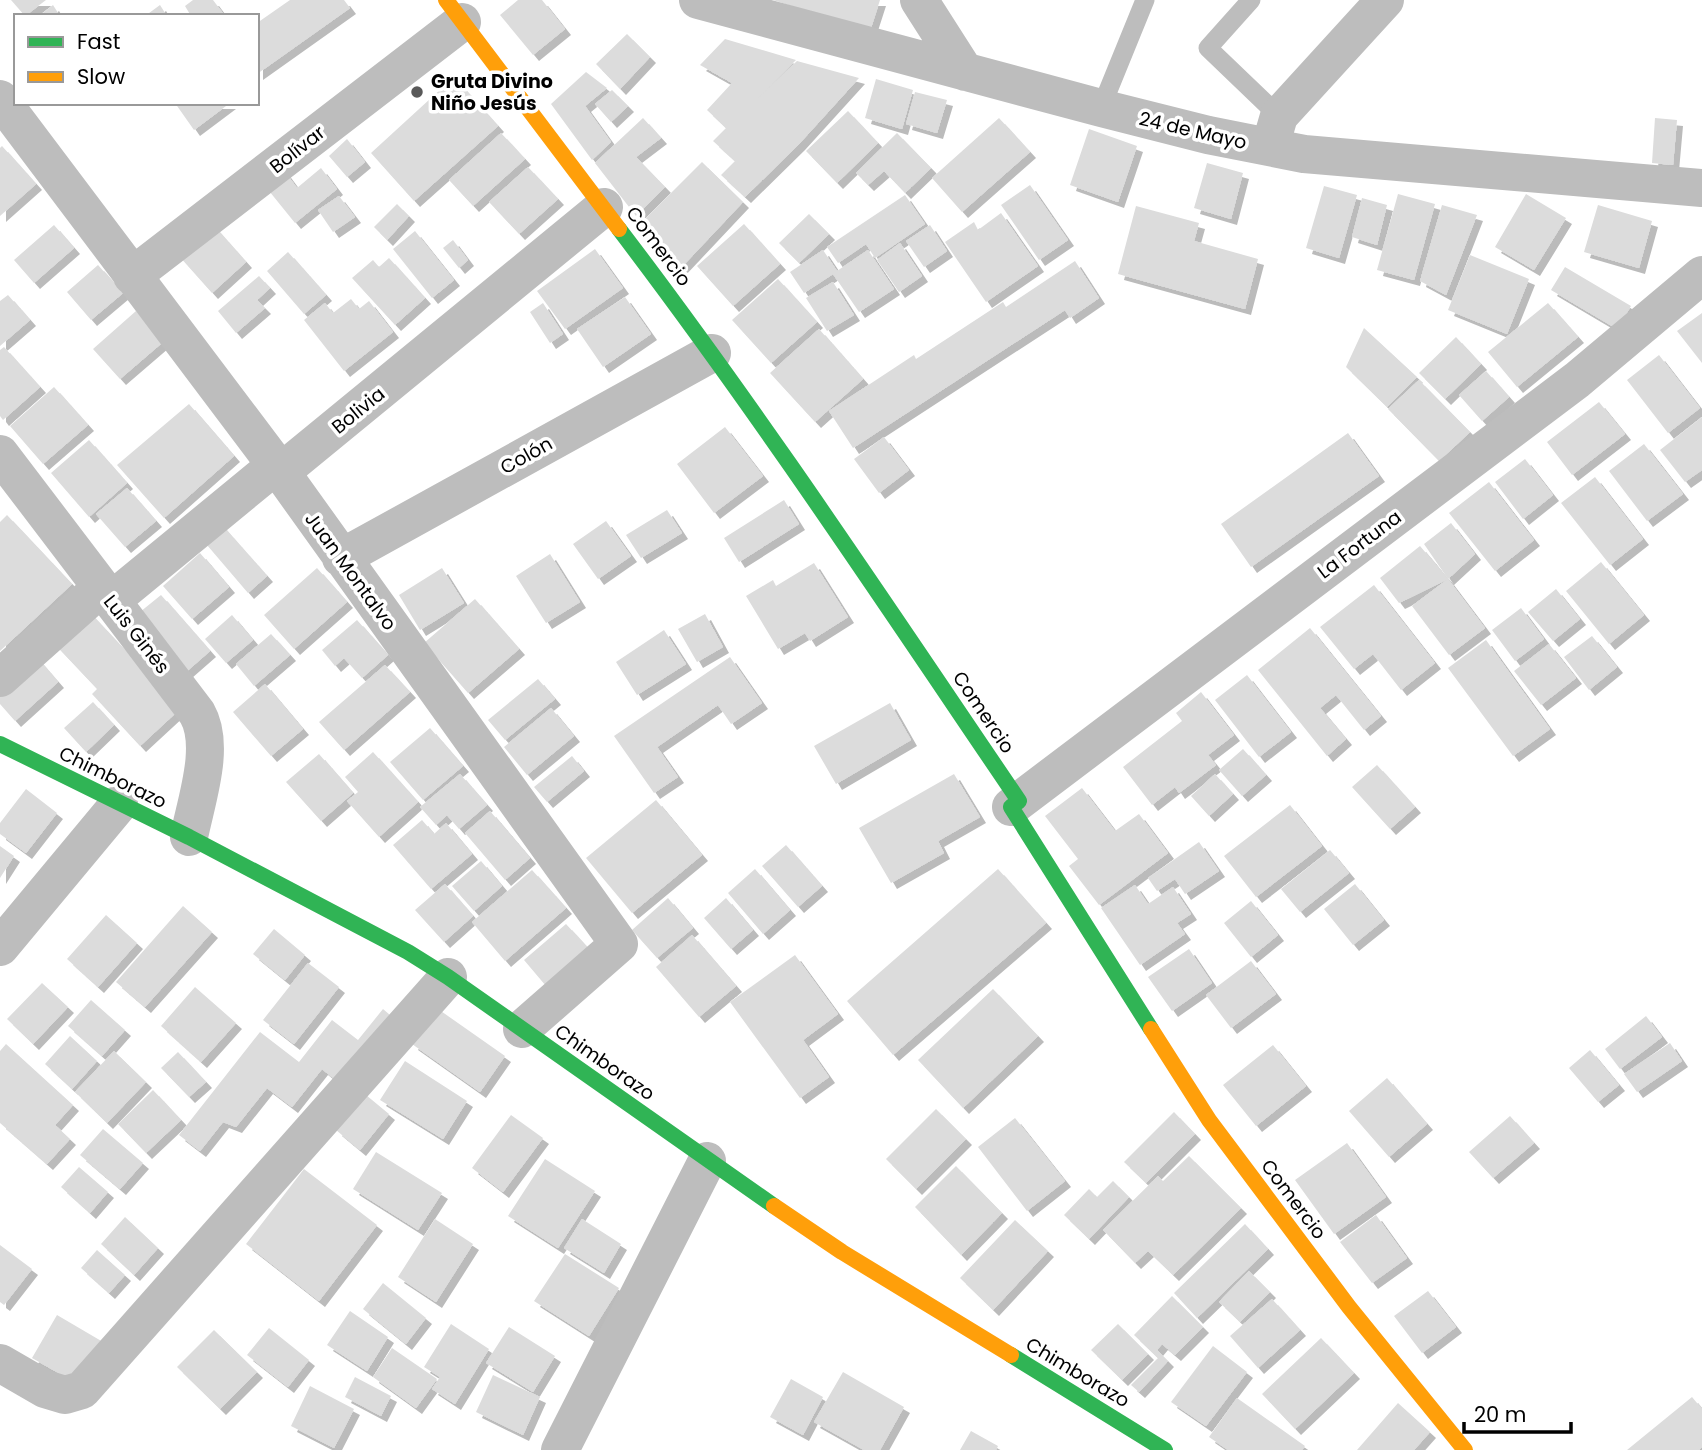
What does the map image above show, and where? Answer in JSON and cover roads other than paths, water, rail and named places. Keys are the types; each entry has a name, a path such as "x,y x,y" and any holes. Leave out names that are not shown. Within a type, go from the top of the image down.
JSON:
{"street":[{"name":"24 de Mayo","path":"698,0 1208,135 1275,132 1317,155 1702,188"},
{"path":"898,53 908,0"},
{"path":"919,0 965,72"},
{"path":"1275,132 1385,0"},
{"name":"Comercio","path":"464,7 604,207 799,476 1015,804 1209,1120 1349,1307 1465,1450"},
{"name":"Bolívar","path":"132,276 464,7"},
{"name":"Juan Montalvo","path":"0,99 278,469 619,944 522,1029"},
{"name":"Bolivia","path":"0,678 107,594 278,469 604,207"},
{"name":"La Fortuna","path":"1015,804 1577,380 1702,275"},
{"name":"Colón","path":"341,558 712,353"},
{"name":"Luis Ginés","path":"0,454 204,725 205,750 189,837"},
{"name":"Chimborazo","path":"0,744 189,837 408,952 448,977 707,1161 842,1252 1166,1450"},
{"path":"0,947 119,804"},
{"path":"0,1363 45,1389 65,1395 82,1390 448,977"},
{"path":"560,1450 707,1161"}],"lane":[{"path":"1101,108 1144,0"},
{"path":"1251,0 1208,48 1275,132"}],"place":[{"name":"Gruta Divino Niño Jesús","path":"417,92"}]}
